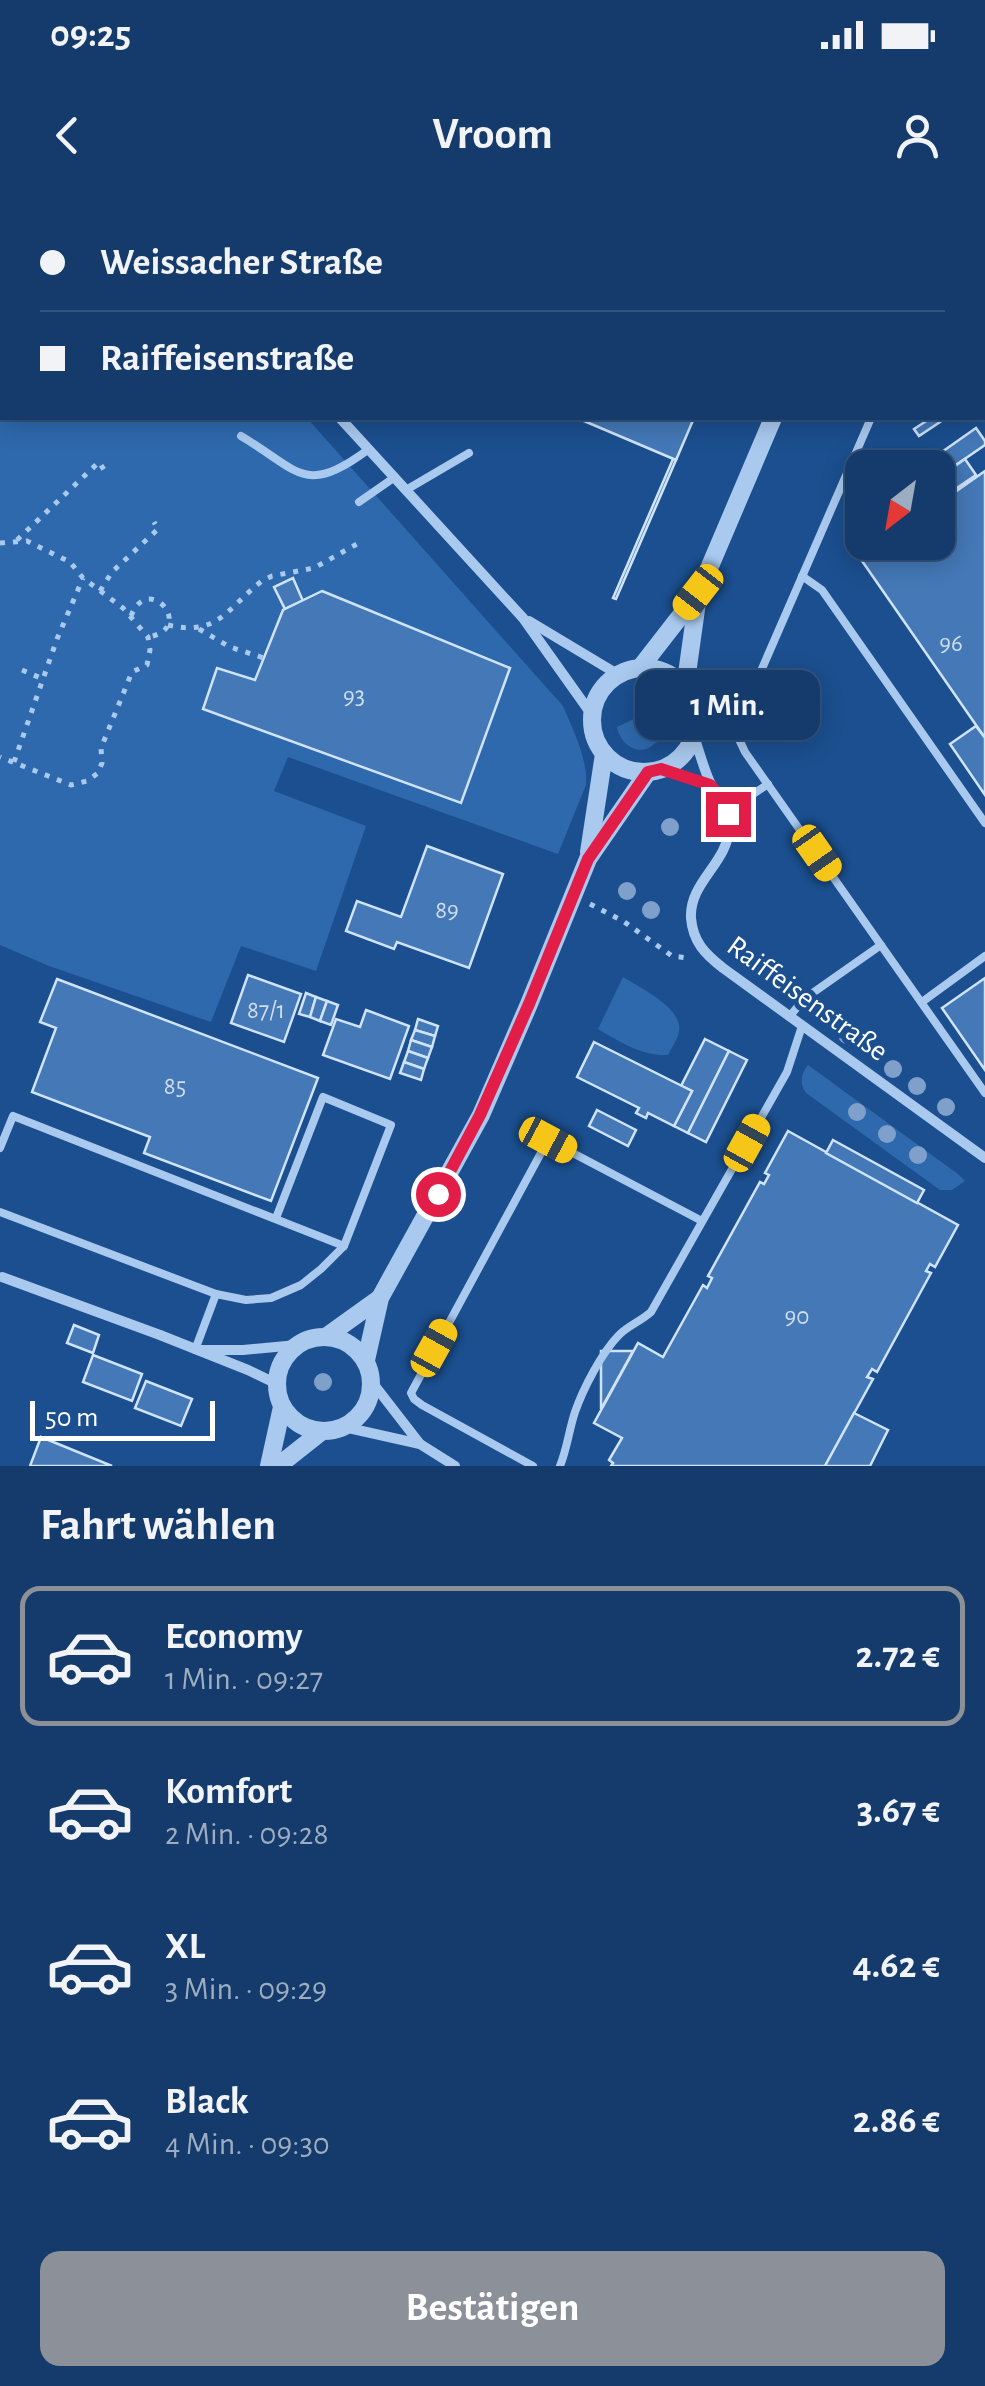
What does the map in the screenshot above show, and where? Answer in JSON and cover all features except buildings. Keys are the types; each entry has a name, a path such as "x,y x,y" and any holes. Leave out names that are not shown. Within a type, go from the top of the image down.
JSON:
{"street":[{"path":"342,420 524,618 592,715"},
{"path":"640,668 698,592 772,420"},
{"path":"685,688 698,592"},
{"path":"524,618 619,675"},
{"path":"710,785 620,767 604,754 594,736 592,715 598,695 608,683 640,668 665,672 685,688 696,715 694,736 710,785 727,809"},
{"path":"588,859 654,771 679,759 694,736"},
{"path":"366,1360 380,1298 480,1115 588,859 604,754"},
{"name":"Raiffeisenstraße","path":"727,809 727,843 691,906 696,941 706,954 789,1017 985,1158"},
{"path":"1,1277 276,1384"},
{"path":"327,1336 380,1298"},
{"path":"321,1432 298,1424 289,1416 282,1407 276,1384 286,1355 311,1338 327,1336 355,1348 366,1360 372,1382 420,1444"},
{"path":"195,1350 297,1345"},
{"path":"344,1428 365,1410 372,1382"},
{"path":"269,1466 282,1407"},
{"path":"278,1466 321,1432 344,1428 420,1444 456,1466"}],"lane":[{"path":"870,420 738,728 740,743 985,1093"},
{"path":"241,436 292,471 312,477 326,474 369,449"},
{"path":"406,490 469,454"},
{"path":"359,502 395,477"},
{"path":"802,576 822,590 985,823"},
{"path":"727,809 768,784"},
{"path":"789,1017 804,999 881,945"},
{"path":"922,1002 985,956"},
{"path":"560,1466 574,1413 596,1369 622,1331 651,1312 786,1072 802,1026"},
{"path":"0,1212 216,1294 246,1300 271,1298 301,1285 344,1246 391,1125 323,1097 276,1218"},
{"path":"0,1148 12,1116 344,1246"},
{"path":"533,1466 422,1405 411,1393 548,1140 702,1222"},
{"path":"195,1350 216,1294"}],"path":[{"path":"15,542 99,462 106,473"},
{"path":"100,590 112,572 158,529 154,522"},
{"path":"0,543 27,542 70,562 131,616 148,637 150,650 147,665 132,672 101,748 98,773 88,781 71,784 0,758"},
{"path":"168,625 188,630 210,626 262,581 314,568 357,544"},
{"path":"14,762 57,639 84,578"},
{"path":"131,616 142,600 161,602 168,610 168,625 158,636 148,637"},
{"path":"196,628 230,647 264,658"},
{"path":"22,670 43,679"},
{"path":"574,894 672,956 683,959"}],"shaded area":[{"path":"0,420 309,420 563,706 582,755 586,785 558,854 288,757 274,791 366,826 316,971 241,946 211,1022 0,945"},
{"path":"661,699 670,708 672,726 668,735 643,750 628,745 617,727 636,718 641,703 649,705"},
{"path":"623,977 656,997 676,1018 679,1033 668,1055 640,1051 598,1029"},
{"path":"808,1065 965,1181 952,1190 940,1190 806,1093 802,1079"}],"route":[{"path":"438,1194 480,1115 588,859 648,772 661,769 710,785 726,803 728,814"}]}
